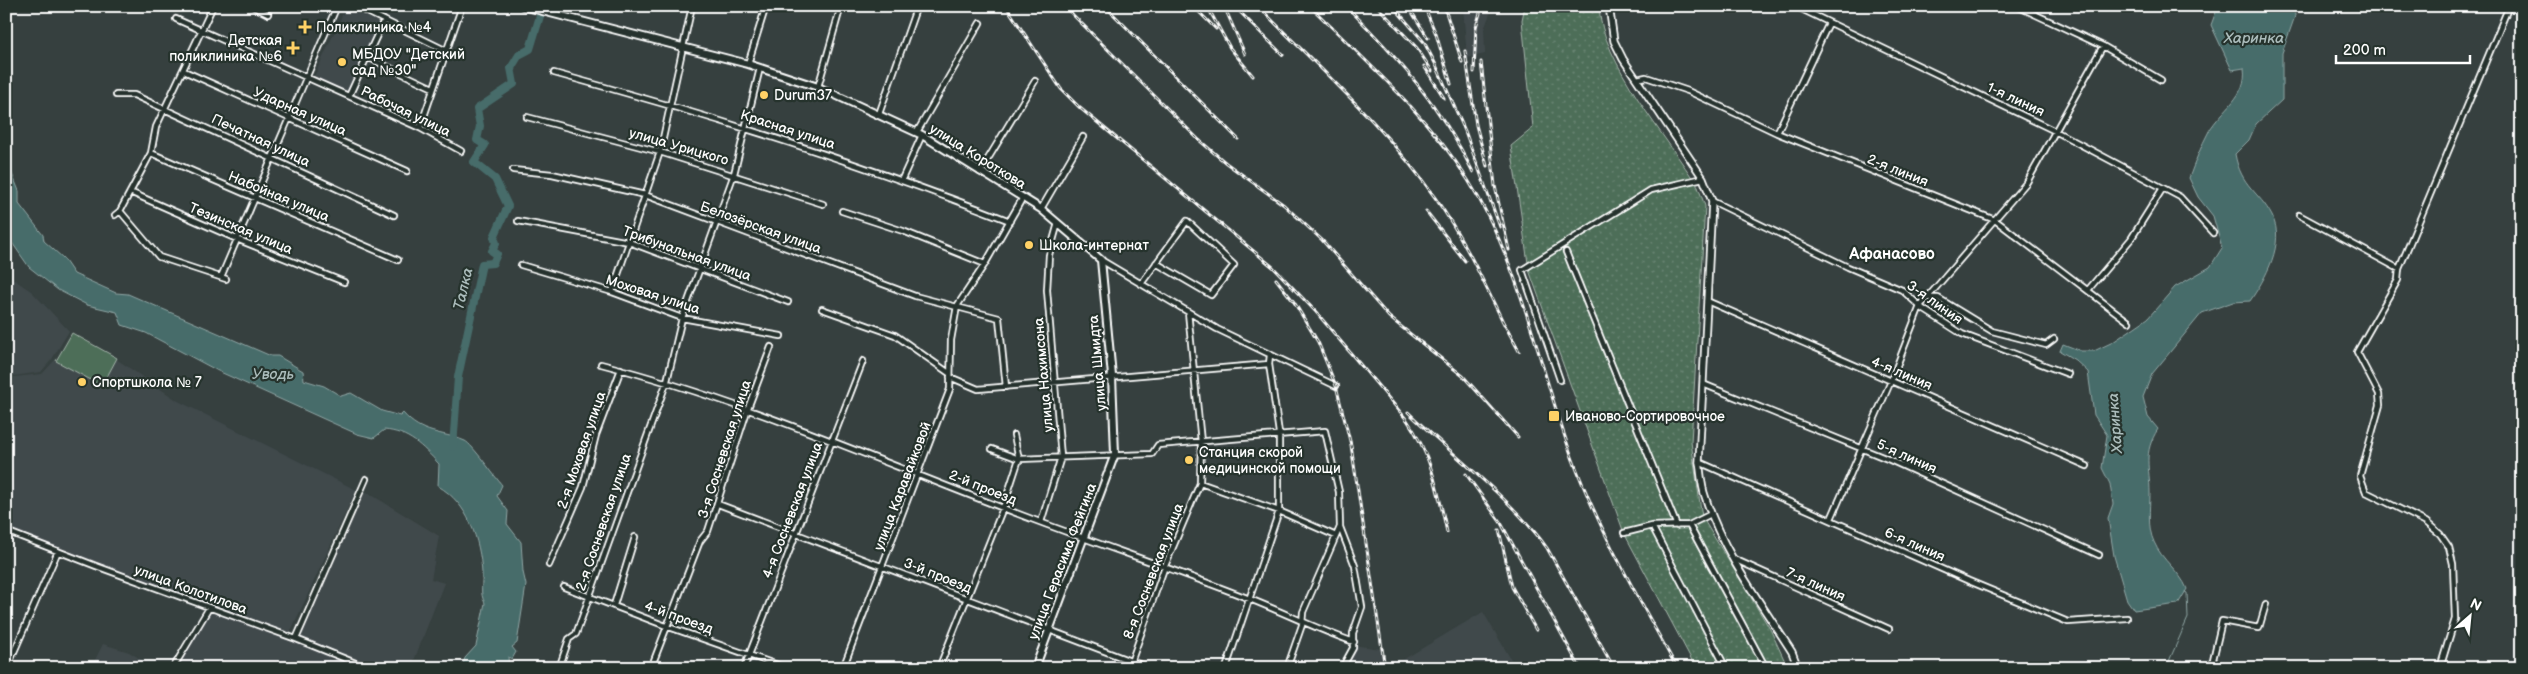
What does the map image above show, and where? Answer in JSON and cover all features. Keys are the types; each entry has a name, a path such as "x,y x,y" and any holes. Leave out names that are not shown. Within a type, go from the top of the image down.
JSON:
{"main road":[{"name":"улица Короткова","path":"523,6 748,64 818,87 919,134 1041,209 1101,260"},
{"name":"улица Шмидта","path":"1101,260 1112,376 1115,454 1113,464"},
{"name":"улица Герасима Фейгина","path":"1035,668 1113,464"}],"street":[{"path":"116,215 120,211 151,153 156,127 166,110 213,6"},
{"path":"252,6 268,14"},
{"path":"120,211 159,256 223,278 236,239 256,198 337,6"},
{"path":"355,6 445,50"},
{"path":"420,128 445,50 462,6"},
{"path":"612,292 660,152 692,6"},
{"path":"748,64 766,6"},
{"path":"818,87 842,6"},
{"path":"879,114 917,6"},
{"path":"1609,6 1614,41 1703,178 1712,202 1699,462 1704,494 1710,514 1734,558 1792,652 1798,668"},
{"name":"1-я линия","path":"1795,6 2055,130 2180,197 2213,233"},
{"path":"2017,6 2103,46 2161,80"},
{"path":"2440,668 2455,618 2453,564 2449,548 2440,534 2426,522 2366,492 2360,476 2380,405 2379,394 2357,352 2398,280 2400,268 2509,6"},
{"name":"Рабочая улица","path":"176,19 420,128 461,151"},
{"path":"349,96 384,20"},
{"path":"902,179 937,94 980,23"},
{"path":"1777,133 1829,23"},
{"path":"1831,519 1860,448 1892,381 1920,306 2028,182 2103,46"},
{"path":"367,56 433,88"},
{"name":"2-я Сосневская улица","path":"559,668 569,638 576,634 667,381 682,318 718,223 734,174 760,68"},
{"name":"Ударная улица","path":"184,71 407,171"},
{"name":"Красная улица","path":"554,72 747,127 902,179 1010,221"},
{"name":"2-я линия","path":"1637,79 1646,77 1688,91 1777,133 1995,220 2129,322"},
{"path":"980,172 1035,81"},
{"name":"Печатная улица","path":"116,95 134,95 394,214"},
{"name":"улица Урицкого","path":"527,117 660,152 734,174 823,204"},
{"path":"1041,209 1083,137"},
{"name":"Набойная улица","path":"151,153 398,260"},
{"name":"Белозёрская улица","path":"513,170 552,174 645,196 915,296 999,318 1006,387"},
{"path":"1560,380 1522,270 1651,190 1703,178"},
{"path":"2088,290 2131,239 2163,188"},
{"name":"Тезинская улица","path":"130,192 236,239 344,282"},
{"path":"957,306 985,264 1022,199"},
{"name":"3-я линия","path":"1712,202 1848,267 1902,290 1920,306 1962,334 2068,374"},
{"path":"842,211 903,232 985,264"},
{"path":"2299,215 2400,268"},
{"name":"Трибунальная улица","path":"518,220 629,242 788,302"},
{"path":"1141,284 1156,263 1187,221 1234,265 1211,295 1156,263"},
{"name":"улица Нахимсона","path":"1041,522 1048,505 1061,457 1047,290 1049,255 1058,223"},
{"path":"1566,252 1677,526"},
{"name":"улица Короткова","path":"1101,260 1188,312 1270,355 1336,386"},
{"name":"Моховая улица","path":"521,265 612,292 682,318 781,336"},
{"path":"1927,298 1938,298 1992,331 2046,345 2054,338"},
{"name":"4-я линия","path":"1707,301 2088,466"},
{"name":"улица Каравайковой","path":"843,668 950,389 957,306"},
{"path":"822,309 894,336 950,375 978,389 1269,364"},
{"path":"1188,312 1200,442 1200,483 1279,511 1336,536"},
{"name":"3-я Сосневская улица","path":"651,668 700,541 708,531 748,408 771,347"},
{"path":"1226,668 1248,598 1279,511 1279,433 1269,364 1270,355"},
{"name":"4-я Сосневская улица","path":"744,668 831,439 863,361"},
{"name":"2-й проезд","path":"601,364 667,381 748,408 917,472 1003,508 1248,598 1353,642"},
{"name":"2-я Моховая улица","path":"549,565 583,487 596,435 621,369"},
{"name":"5-я линия","path":"1703,384 1860,448 2099,555"},
{"path":"992,449 1019,459 1152,454 1158,445 1279,433 1326,431 1339,492 1340,527 1355,566 1362,607 1353,648 1342,668"},
{"path":"939,668 1003,508 1019,459 1014,435"},
{"name":"6-я линия","path":"1699,462 1969,581 2068,622 2128,618"},
{"path":"296,638 366,479"},
{"name":"8-я Сосневская улица","path":"1129,668 1165,566 1200,483"},
{"name":"3-й проезд","path":"718,504 796,535 883,565 966,599 1149,668"},
{"path":"1624,533 1652,526 1689,526 1710,514"},
{"path":"1652,526 1726,668"},
{"path":"1689,526 1766,668"},
{"path":"1287,668 1302,621 1303,612 1340,527"},
{"name":"улица Колотилова","path":"6,531 209,608 296,638 368,668"},
{"path":"614,605 635,537"},
{"path":"7,668 58,551"},
{"name":"7-я линия","path":"1734,558 1889,629"},
{"name":"4-й проезд","path":"564,587 666,626 749,653 786,668"},
{"path":"2211,668 2222,621 2259,628 2266,604"},
{"path":"173,668 209,608"}],"shaded area":[{"path":"1463,6 1493,6 1484,29 1485,54 1467,58"},
{"name":"МБДОУ \"Детский сад №30\"","path":"346,7 380,23 349,93 314,77"},
{"path":"6,274 32,292 69,331 52,359 41,372 6,377"},
{"path":"116,359 178,401 356,490 289,635 143,583 6,530 6,378 42,374 55,360 84,365"},
{"path":"365,491 439,536 431,579 444,583 411,668 330,668 336,657 355,659 300,638"},
{"path":"210,611 292,640 331,657 325,668 175,668"},
{"path":"1483,612 1516,668 1398,668 1396,664"},
{"path":"103,644 129,652 155,668 91,668"},
{"path":"1352,645 1381,649 1384,668 1345,668"}],"green space":[{"path":"1525,6 1599,6 1603,28 1611,51 1623,75 1698,187 1705,206 1691,442 1702,517 1770,629 1788,668 1696,668 1624,533 1529,270 1511,146 1533,128 1522,20"},
{"path":"72,333 117,358 102,386 56,361"}],"water":[{"name":"Харинка","path":"2218,6 2294,6 2295,16 2282,53 2282,100 2256,124 2249,140 2235,154 2241,174 2272,216 2277,238 2267,272 2250,301 2233,302 2202,313 2152,374 2143,397 2148,417 2158,429 2148,453 2150,530 2157,549 2180,577 2187,589 2178,604 2134,610 2127,600 2114,556 2108,518 2113,504 2110,484 2102,468 2107,435 2094,415 2088,372 2075,360 2060,351 2063,344 2081,351 2094,351 2113,342 2148,318 2175,287 2210,267 2222,248 2213,216 2198,197 2189,178 2209,131 2233,102 2242,87 2244,78 2244,68 2232,70 2211,25"},
{"name":"Уводь","path":"6,159 19,191 19,204 43,235 44,241 63,258 74,274 116,293 128,294 271,356 278,356 303,371 304,380 324,386 341,396 351,393 382,411 400,416 403,413 410,420 425,429 468,443 502,485 497,496 508,511 507,524 521,542 526,585 517,643 512,647 516,652 512,659 508,657 509,668 462,668 465,658 476,646 485,603 482,592 481,560 475,535 465,512 448,493 438,486 439,464 433,457 408,437 393,431 384,430 374,438 357,434 218,371 146,333 122,325 117,312 87,305 58,290 29,267 6,234"}],"waterway":[{"name":"Талка","path":"453,447 458,377 482,264 493,263 497,254 492,251 496,243 494,237 508,206 495,179 474,162 485,145 477,140 480,126 477,109 514,84 511,68 519,55 530,49 543,6"},
{"name":"Харинка","path":"2166,668 2188,618 2187,593 2185,592"}],"railway":[{"path":"1006,6 1061,89 1080,108 1273,267 1316,312 1407,420 1422,446 1433,473 1447,532"},
{"path":"1064,6 1199,140 1226,163 1284,205 1322,240 1389,317 1463,376 1518,437"},
{"path":"1105,6 1238,139"},
{"path":"1193,6 1216,29"},
{"path":"1207,6 1230,48 1253,76"},
{"path":"1224,6 1245,54"},
{"path":"1234,6 1283,55"},
{"path":"1258,6 1396,147 1436,199 1456,230 1505,326"},
{"path":"1310,6 1394,89 1433,132 1468,180 1486,212 1502,245 1515,280 1560,423 1594,511 1620,564 1677,668"},
{"path":"1346,6 1417,83 1447,125 1473,172"},
{"path":"1377,6 1417,48 1432,71"},
{"path":"1393,6 1424,42 1436,65 1465,131 1500,227"},
{"path":"1408,6 1428,38"},
{"path":"1424,6 1436,34 1451,84"},
{"path":"1444,6 1462,62"},
{"path":"1474,72 1476,27 1482,6"},
{"path":"1465,51 1476,125 1487,166"},
{"path":"1481,62 1495,186 1509,250"},
{"path":"1424,66 1444,98"},
{"path":"1426,211 1465,261"},
{"path":"1276,279 1294,302 1318,342 1336,386 1351,445 1385,668"},
{"path":"1502,320 1519,351"},
{"path":"1408,412 1481,478 1533,530 1547,548 1614,668"},
{"path":"1466,474 1501,523 1580,668"},
{"path":"1499,530 1512,587 1536,630"}],"place":[{"name":"Поликлиника №4","path":"305,27"},
{"name":"Детская поликлиника №6","path":"293,48"},
{"name":"МБДОУ \"Детский сад №30\"","path":"342,62"},
{"name":"Durum37","path":"764,95"},
{"name":"Школа-интернат","path":"1029,245"},
{"name":"Спортшкола № 7","path":"82,382"},
{"name":"Иваново-Сортировочное","path":"1554,416"},
{"name":"Станция скорой медицинской помощи","path":"1189,460"}],"district":[{"name":"Афанасово","path":"1892,253"}]}
